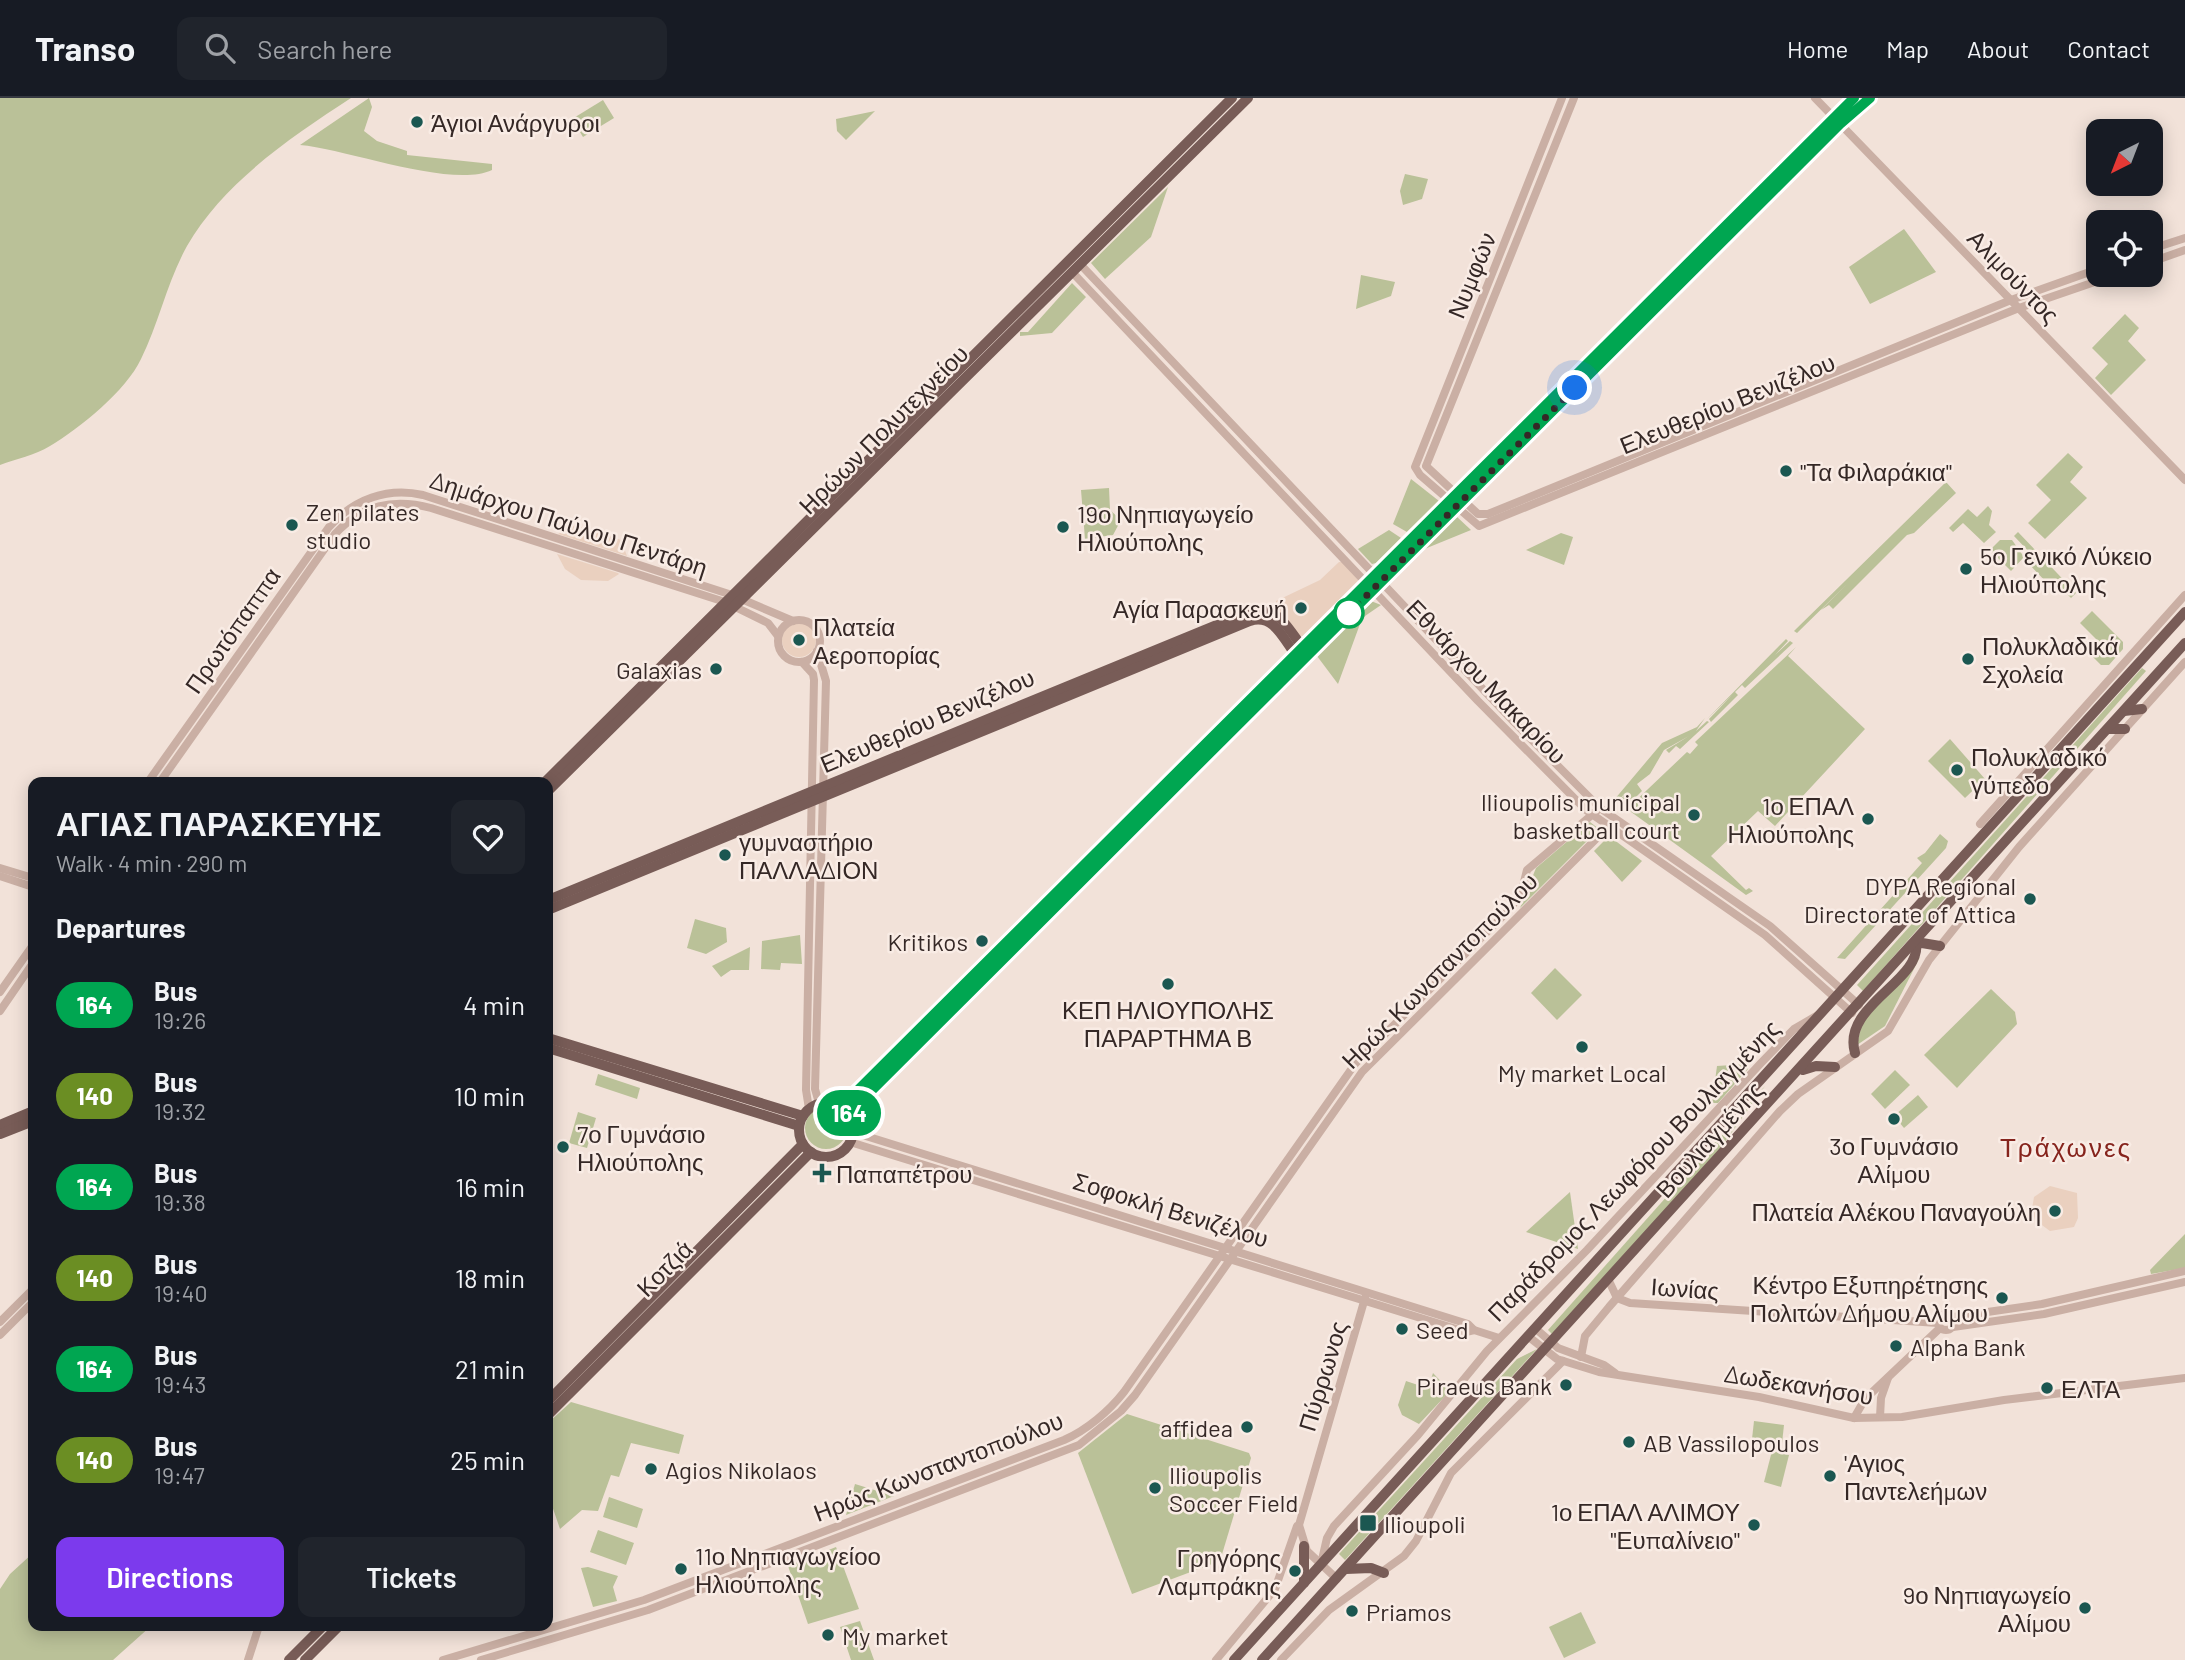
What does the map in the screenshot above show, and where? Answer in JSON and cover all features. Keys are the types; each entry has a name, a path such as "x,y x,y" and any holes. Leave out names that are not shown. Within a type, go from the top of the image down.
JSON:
{"main road":[{"name":"Ηρώων Πολυτεχνείου","path":"553,786 733,600 1233,98"},
{"name":"Ηρώων Πολυτεχνείου","path":"550,777 1248,98"},
{"path":"845,1110 1836,120 1854,98"},
{"path":"1836,120 1870,98"},
{"name":"Ελευθερίου Βενιζέλου","path":"553,908 1253,610 1266,608 1274,612 1301,654"},
{"name":"Βουλιαγμένης","path":"1234,1660 2185,612"},
{"name":"Βουλιαγμένης","path":"1262,1660 2183,648"},
{"path":"2124,711 2142,709"},
{"path":"2109,729 2125,729"},
{"name":"Ελευθερίου Βενιζέλου","path":"553,898 818,793"},
{"path":"1855,1053 1852,1044 1857,1025 1916,958 1916,942 1940,946"},
{"path":"553,1040 803,1117"},
{"path":"553,1049 803,1117"},
{"path":"1797,1074 1808,1067 1835,1067"},
{"path":"803,1117 819,1103 845,1110"},
{"path":"803,1117 807,1148 823,1157 836,1155 852,1137 845,1110"},
{"path":"0,1125 28,1113"},
{"path":"0,1134 28,1123"},
{"name":"Κοτζιά","path":"553,1396 807,1148"},
{"name":"Κοτζιά","path":"553,1410 807,1148"},
{"path":"1304,1546 1304,1583"},
{"path":"1346,1569 1371,1568 1384,1573"},
{"path":"289,1660 318,1631"},
{"path":"305,1660 334,1631"}],"street":[{"name":"Νυμφών","path":"1456,500 1420,475 1415,467 1562,98"},
{"name":"Νυμφών","path":"1456,500 1426,466 1574,98"},
{"name":"Αλιμούντος","path":"1815,98 2185,480"},
{"path":"2163,245 2185,238"},
{"path":"2163,258 2185,250"},
{"name":"Εθνάρχου Μακαρίου","path":"1080,264 1600,808 1770,926 1856,1009"},
{"name":"Εθνάρχου Μακαρίου","path":"1072,272 1534,760 1592,815 1743,919 1839,994"},
{"path":"2011,300 2086,273"},
{"path":"2019,309 2086,285"},
{"name":"Ελευθερίου Βενιζέλου","path":"1456,500 1478,514 1488,514 2011,300"},
{"name":"Ελευθερίου Βενιζέλου","path":"1456,500 1477,525 1483,526 2019,309"},
{"name":"Δημάρχου Παύλου Πεντάρη","path":"392,494 416,494 465,508 733,600"},
{"name":"Πρωτόπαππα","path":"153,777 329,527 359,501 392,494"},
{"name":"Δημάρχου Παύλου Πεντάρη","path":"399,503 417,504 733,600"},
{"name":"Πρωτόπαππα","path":"164,777 335,534 366,510 399,503"},
{"path":"453,515 465,508"},
{"path":"1980,824 2185,595"},
{"path":"733,600 793,621 808,622 819,635 817,651 825,681 803,1117"},
{"path":"733,600 768,622 778,636 782,653 789,660 802,662 814,674 818,793 815,1089 819,1103"},
{"path":"778,636 783,627 793,621"},
{"path":"802,662 817,651"},
{"path":"1581,1357 1585,1336 1780,1111 1798,1094 1888,1031 1922,970 2019,847 2185,662"},
{"path":"1592,815 1600,808"},
{"name":"Ηρώς Κωνσταντοπούλου","path":"553,1627 644,1600 1073,1436 1115,1404 1355,1064 1511,908 1522,890 1527,870 1592,815"},
{"name":"Ηρώς Κωνσταντοπούλου","path":"481,1660 648,1610 1079,1445 1126,1407 1367,1066 1608,827"},
{"path":"0,868 28,876"},
{"path":"0,876 28,885"},
{"path":"0,992 28,952"},
{"path":"0,1011 28,969"},
{"name":"Παράδρομος Λεωφόρου Βουλιαγμένης","path":"1338,1522 1418,1435 1499,1338 1587,1250 1788,1035 1825,1010"},
{"name":"Σοφοκλή Βενιζέλου","path":"852,1137 1366,1296 1468,1324 1474,1330 1499,1338"},
{"path":"1854,1418 1865,1399 1939,1325 1944,1314 1953,1317 2042,1304 2185,1271"},
{"name":"Ιωνίας","path":"1609,1280 1617,1298 1630,1303 1939,1325 1947,1331 1953,1327"},
{"path":"1953,1317 1953,1327 2044,1314 2185,1282"},
{"path":"0,1322 28,1294"},
{"name":"Πύρρωνος","path":"1304,1546 1298,1531 1300,1517 1366,1296"},
{"path":"0,1335 28,1307"},
{"name":"Δωδεκανήσου","path":"1533,1333 1563,1361 1599,1372 1759,1397 1854,1418 1902,1417 2004,1400 2185,1378"},
{"name":"Δωδεκανήσου","path":"1548,1347 1604,1365 1615,1373"},
{"path":"1280,1660 1329,1610 1384,1573 1416,1541 1443,1488 1462,1460 1563,1361"},
{"path":"1880,1417 1881,1398 1888,1378"},
{"path":"1216,1660 1275,1589 1300,1517"},
{"name":"Βουλιαγμένης","path":"1321,1564 1327,1538 1338,1522"},
{"path":"1304,1546 1336,1579"},
{"path":"248,1660 257,1631"},
{"name":"Ηρώς Κωνσταντοπούλου","path":"443,1660 540,1631"}],"green space":[{"path":"0,98 351,98 260,163 219,202 202,223 180,260 141,359 114,396 88,419 50,446 0,465"},
{"path":"369,98 372,107 364,131 377,141 407,151 407,155 492,164 492,170 474,175 452,175 300,145"},
{"path":"603,100 614,118 583,137 572,119"},
{"path":"875,111 846,140 837,131 836,119"},
{"path":"1405,174 1428,179 1422,199 1403,205 1400,191"},
{"path":"1168,187 1151,237 1105,279 1091,263"},
{"path":"1904,229 1936,272 1870,304 1849,267"},
{"path":"1361,275 1395,282 1391,296 1356,309"},
{"path":"1072,283 1086,297 1052,333 1020,336 1020,332 1028,332"},
{"path":"2125,314 2139,328 2128,341 2146,360 2111,395 2095,378 2108,364 2092,348"},
{"path":"2068,453 2083,467 2070,482 2087,498 2045,539 2028,523 2051,500 2036,485"},
{"path":"1411,479 1439,501 1407,532 1393,524"},
{"path":"1946,482 1956,493 1914,533 1907,535 1833,609 1829,605 1821,610 1847,584 1797,633 1794,631"},
{"path":"1109,488 1110,510 1121,520 1113,535 1085,539 1081,490"},
{"path":"1988,506 1992,511 1989,525 1996,532 1984,543 1963,523 1953,532 1949,528 1968,509 1977,517"},
{"path":"1456,516 1471,530 1422,550"},
{"path":"1389,530 1401,538 1372,564 1358,549"},
{"path":"2018,532 2076,593 2071,598 2063,590 2049,585 2027,562 2033,556 2014,536"},
{"path":"1561,533 1573,537 1564,565 1526,550"},
{"path":"2000,540 2012,540 2024,557 2011,571 1990,550"},
{"path":"1371,601 1381,605 1365,616 1360,624 1338,684 1317,656"},
{"path":"2092,611 2123,642 2123,649 2109,665 2101,665 2091,655 2101,644 2080,623"},
{"path":"1786,639 1788,641 1775,655 1790,641 1793,643 1745,688 1742,685 1735,692 1738,695 1711,722 1709,719 1732,695 1707,719"},
{"path":"1796,647 1788,656 1865,729 1775,826 1758,811 1711,856 1746,890 1749,888 1753,891 1746,895 1627,809 1687,752 1690,754 1698,745 1695,742"},
{"path":"2142,668 2146,671 1863,991 1857,985"},
{"path":"1705,718 1696,731 1709,722 1680,749 1676,746 1669,753 1666,750 1689,736 1664,750 1650,774 1637,784 1642,791 1624,809 1619,804 1624,794 1617,803 1614,800 1662,743 1697,727"},
{"name":"Πολυκλαδικό γύπεδο","path":"1950,739 1985,779 1965,798 1928,761"},
{"path":"1590,822 1599,829 1520,908 1536,868"},
{"path":"1940,834 1948,841 1946,848 1845,959 1837,958 1922,863 1917,858 1925,853"},
{"path":"1609,836 1642,861 1622,882 1594,851"},
{"path":"695,919 726,928 727,942 706,954 687,948"},
{"path":"800,935 802,964 781,963 780,970 761,969 762,941"},
{"path":"750,947 749,970 731,970 721,977 712,966"},
{"path":"1920,957 1885,1026 1857,1045 1862,1023"},
{"path":"1555,968 1582,995 1557,1020 1531,993"},
{"path":"1991,989 2015,1012 2017,1024 1957,1088 1924,1055"},
{"path":"1747,1064 1748,1069 1718,1103 1712,1103 1717,1066"},
{"path":"1895,1070 1910,1085 1885,1109 1871,1094"},
{"path":"598,1074 640,1088 637,1099 595,1085"},
{"path":"1765,1086 1719,1150 1552,1334 1548,1330"},
{"path":"1918,1095 1928,1107 1904,1128 1894,1116"},
{"path":"826,1107 841,1113 847,1128 841,1143 826,1149 811,1143 805,1128 811,1113"},
{"path":"578,1112 596,1118 587,1148 569,1143"},
{"path":"1570,1192 1578,1249 1526,1232"},
{"path":"2185,1234 2185,1268 2151,1274 2150,1270"},
{"path":"1537,1349 1345,1560 1339,1554 1517,1359"},
{"path":"1433,1373 1450,1391 1419,1424 1402,1415 1398,1405 1406,1381 1424,1387 1426,1381 1430,1382"},
{"path":"571,1402 684,1435 679,1454 631,1443 619,1477 611,1475 598,1511 582,1510 560,1529 553,1509 553,1418"},
{"name":"Ilioupolis Soccer Field","path":"1127,1414 1249,1453 1251,1458 1220,1561 1132,1594 1078,1453"},
{"path":"1754,1421 1784,1425 1782,1443 1752,1439"},
{"path":"1772,1451 1789,1455 1781,1487 1764,1482"},
{"path":"855,1484 894,1496 846,1515"},
{"path":"609,1497 643,1509 637,1528 603,1517"},
{"path":"598,1530 634,1543 626,1565 590,1552"},
{"path":"836,1547 859,1609 808,1624 788,1566"},
{"path":"28,1558 28,1631 145,1631 113,1660 0,1660 0,1589 10,1574"},
{"path":"588,1567 618,1576 613,1587 617,1601 593,1607 581,1568"},
{"path":"1581,1612 1596,1643 1564,1658 1549,1627"},
{"path":"860,1621 874,1660 851,1660 840,1627"}],"shaded area":[{"path":"575,525 621,540 627,556 558,534"},
{"path":"557,554 619,574 608,581 581,580 565,569"},
{"path":"1339,562 1343,562 1359,581 1358,584 1307,636 1299,636 1276,607 1276,601 1320,580"},
{"name":"Πλατεία Αεροπορίας","path":"799,623 811,628 816,640 811,652 799,657 787,652 782,640 787,628"},
{"name":"Πλατεία Αλέκου Παναγούλη","path":"2050,1186 2077,1193 2078,1218 2074,1227 2050,1231 2035,1220 2032,1209 2034,1197"}],"bus line":[{"name":"164","path":"1854,98 1630,318 841,1107 848,1114 1840,124 1870,98"}],"place":[{"name":"Άγιοι Ανάργυροι","path":"417,122"},
{"name":"\"Τα Φιλαράκια\"","path":"1786,471"},
{"name":"Zen pilates studio","path":"292,525"},
{"name":"19ο Νηπιαγωγείο Ηλιούπολης","path":"1063,527"},
{"name":"5ο Γενικό Λύκειο Ηλιούπολης","path":"1966,569"},
{"name":"Αγία Παρασκευή","path":"1301,608"},
{"name":"Πλατεία Αεροπορίας","path":"799,640"},
{"name":"Πολυκλαδικά Σχολεία","path":"1968,659"},
{"name":"Galaxias","path":"716,669"},
{"name":"Πολυκλαδικό γύπεδο","path":"1957,770"},
{"name":"Ilioupolis municipal basketball court","path":"1694,815"},
{"name":"1ο ΕΠΑΛ Ηλιούπολης","path":"1868,819"},
{"name":"γυμναστήριο ΠΑΛΛΑΔΙΟΝ","path":"725,855"},
{"name":"DYPA Regional Directorate of Attica","path":"2030,899"},
{"name":"Kritikos","path":"982,941"},
{"name":"ΚΕΠ ΗΛΙΟΥΠΟΛΗΣ ΠΑΡΑΡΤΗΜΑ Β","path":"1168,984"},
{"name":"My market Local","path":"1582,1047"},
{"name":"3ο Γυμνάσιο Αλίμου","path":"1894,1119"},
{"name":"7ο Γυμνάσιο Ηλιούπολης","path":"563,1147"},
{"name":"Παπαπέτρου","path":"822,1173"},
{"name":"Πλατεία Αλέκου Παναγούλη","path":"2055,1211"},
{"name":"Κέντρο Εξυπηρέτησης Πολιτών Δήμου Αλίμου","path":"2002,1298"},
{"name":"Seed","path":"1402,1329"},
{"name":"Alpha Bank","path":"1896,1346"},
{"name":"Piraeus Bank","path":"1566,1385"},
{"name":"ΕΛΤΑ","path":"2047,1388"},
{"name":"affidea","path":"1247,1427"},
{"name":"AB Vassilopoulos","path":"1629,1442"},
{"name":"Agios Nikolaos","path":"651,1469"},
{"name":"'Αγιος Παντελεήμων","path":"1830,1476"},
{"name":"Ilioupolis Soccer Field","path":"1155,1488"},
{"name":"Ilioupoli","path":"1368,1523"},
{"name":"1ο ΕΠΑΛ ΑΛΙΜΟΥ \"Ευπαλίνειο\"","path":"1754,1525"},
{"name":"11ο Νηπιαγωγείοο Ηλιούπολης","path":"681,1569"},
{"name":"Γρηγόρης Λαμπράκης","path":"1295,1571"},
{"name":"9ο Νηπιαγωγείο Αλίμου","path":"2085,1608"},
{"name":"Priamos","path":"1352,1611"},
{"name":"My market","path":"828,1635"}],"district":[{"name":"Τράχωνες","path":"2066,1146"}],"route":[{"path":"1349,613 1575,388"}]}
